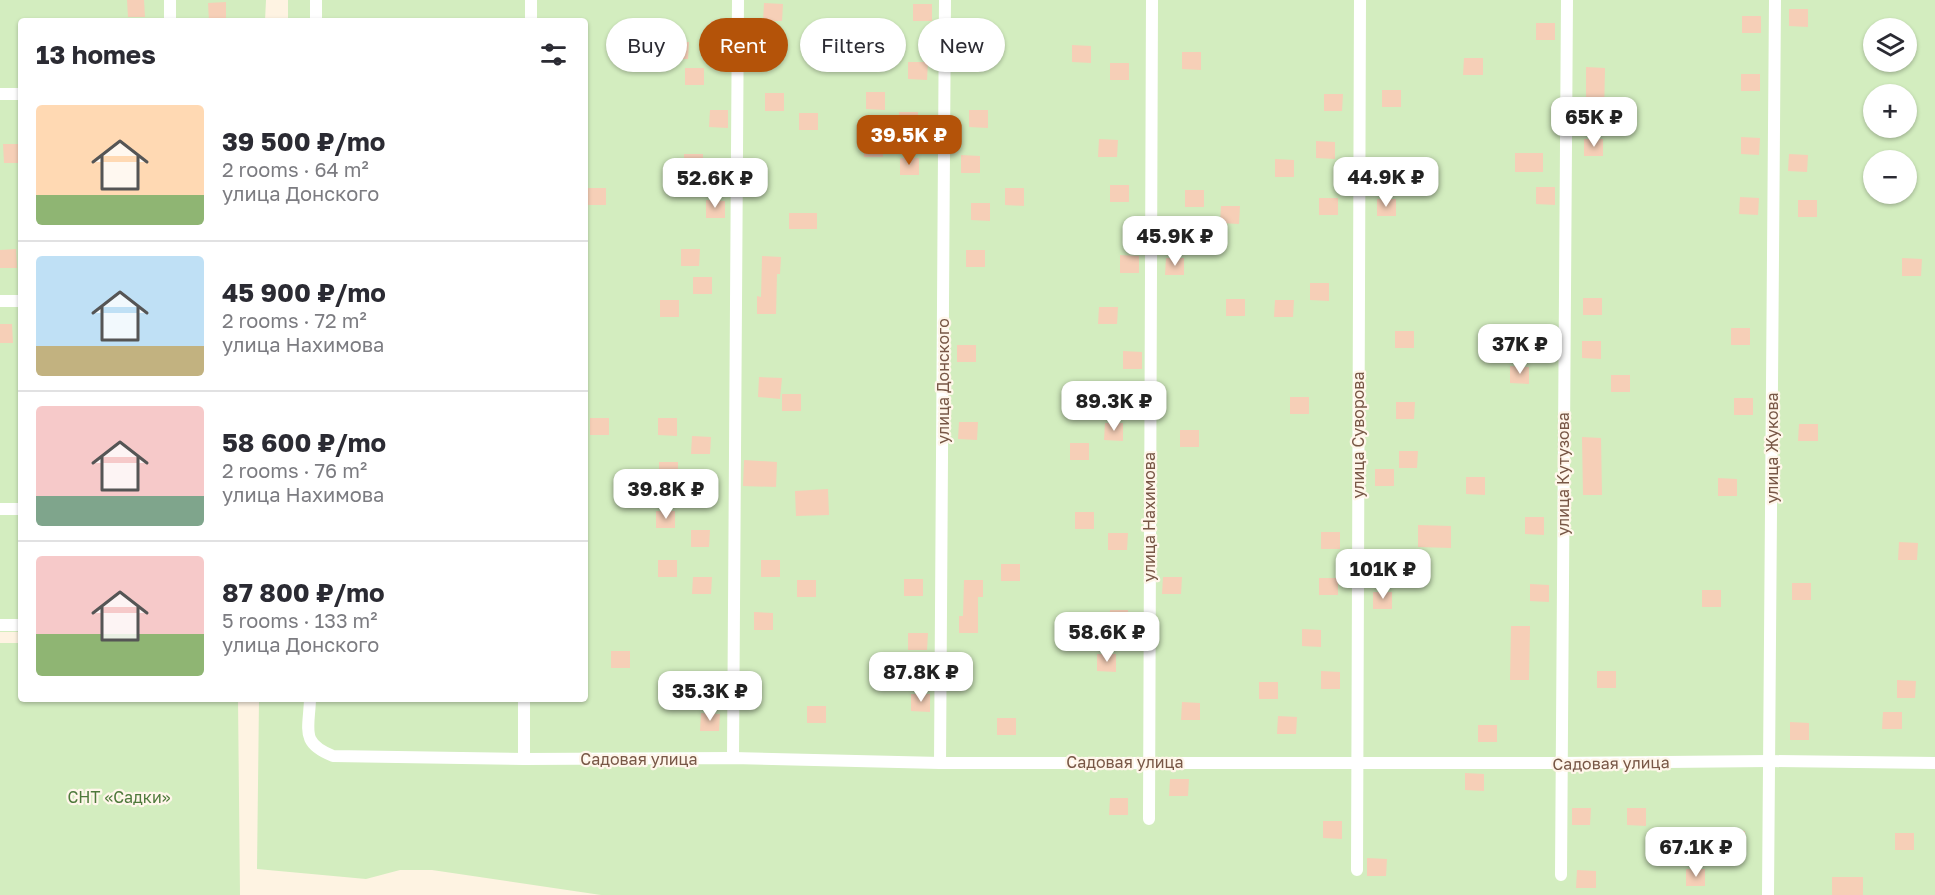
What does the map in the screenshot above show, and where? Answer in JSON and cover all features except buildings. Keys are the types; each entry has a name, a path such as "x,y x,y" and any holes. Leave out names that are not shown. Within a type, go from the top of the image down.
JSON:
{"street":[{"path":"170,18 171,0"},
{"path":"315,18 316,0"},
{"path":"531,0 531,18"},
{"path":"734,758 738,0"},
{"name":"улица Донского","path":"940,763 945,0"},
{"name":"улица Нахимова","path":"1149,819 1152,0"},
{"name":"улица Суворова","path":"1358,870 1359,0"},
{"name":"улица Кутузова","path":"1561,875 1567,0"},
{"name":"улица Жукова","path":"1768,895 1775,0"},
{"path":"0,94 18,94"},
{"path":"0,301 18,301"},
{"path":"0,509 18,509"},
{"path":"0,625 18,625"},
{"name":"Садовая улица","path":"310,702 309,739 317,750 333,756 524,759 734,758 940,763 1561,763 1769,760 1935,763"},
{"path":"524,702 524,759"}],"green space":[{"path":"0,0 266,0 265,18 18,18 18,632 0,632"},
{"path":"288,0 1935,0 1935,895 601,895 432,870 400,870 366,879 257,869 259,702 588,702 588,18 288,18"},
{"name":"СНТ «Садки»","path":"0,643 18,643 18,702 238,702 240,895 0,895"}]}
